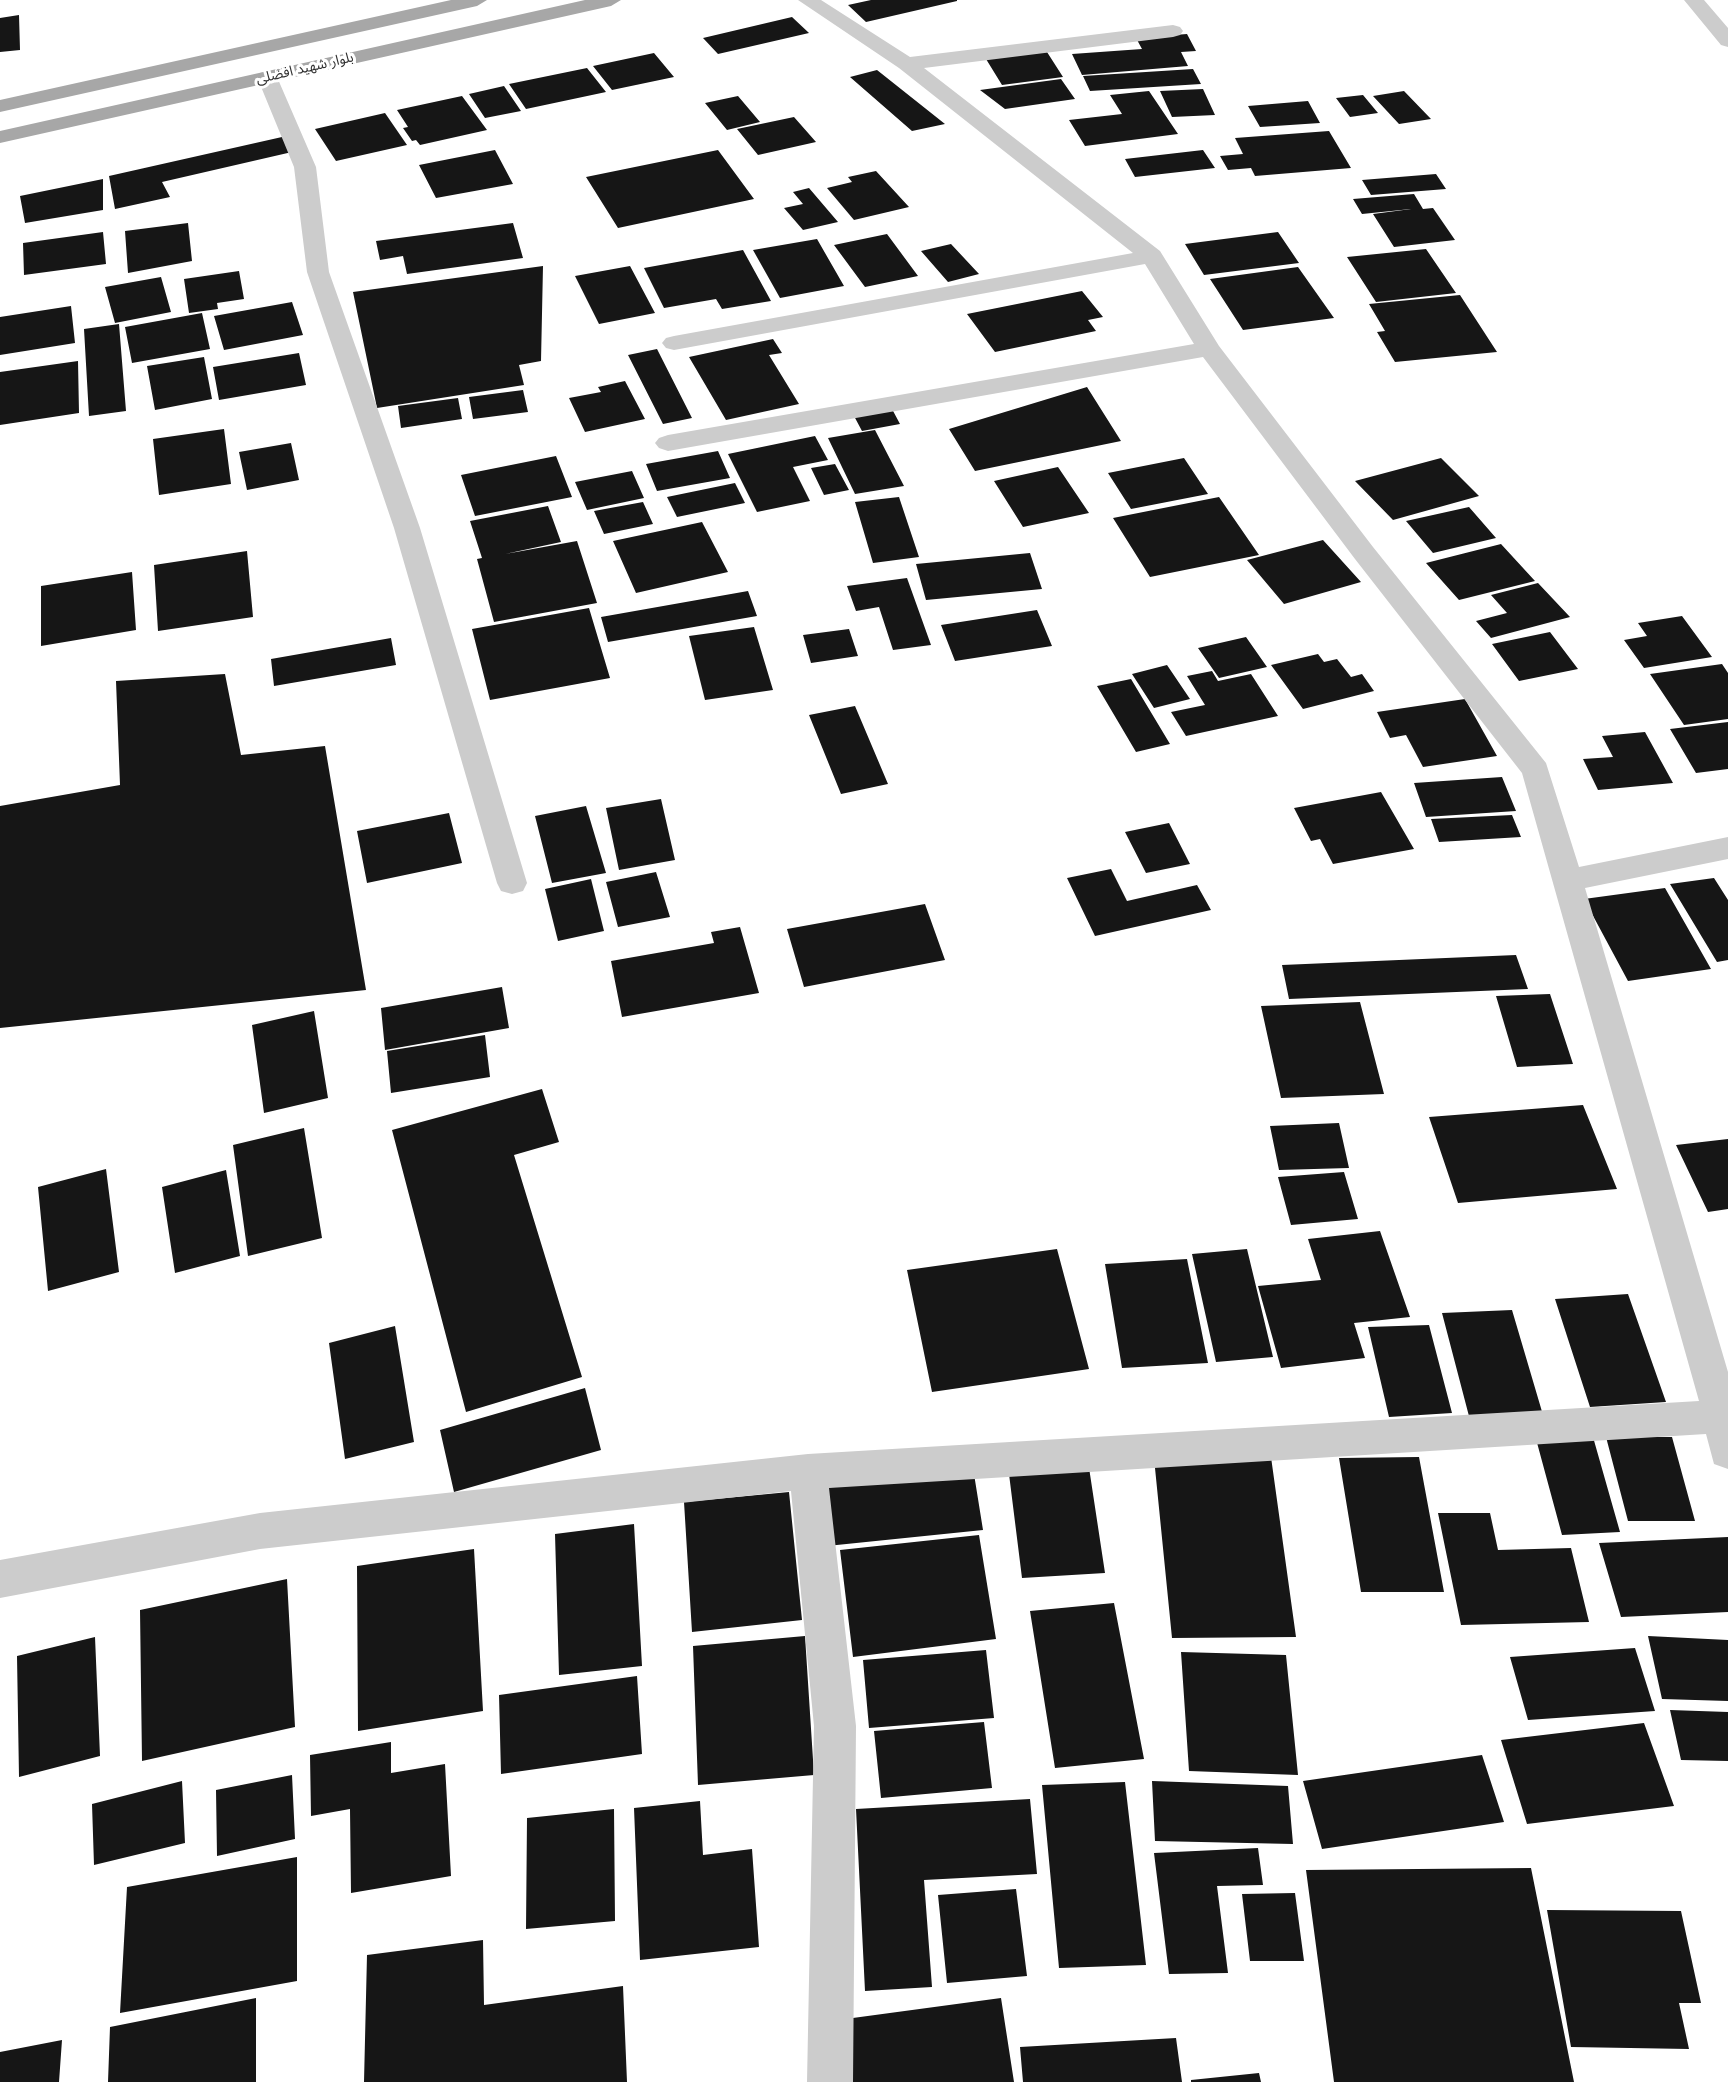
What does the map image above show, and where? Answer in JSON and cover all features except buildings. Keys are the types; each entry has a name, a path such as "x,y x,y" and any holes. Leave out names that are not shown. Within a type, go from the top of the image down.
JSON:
{"main road":[{"name":"بلوار شهید افضلی","path":"0,106 477,0"},
{"name":"بلوار شهید افضلی","path":"0,138 611,0"}],"street":[{"path":"0,1579 260,1532 808,1472 1726,1428 1536,770 1364,553 1209,349 1152,256 906,64 808,0"},
{"path":"1694,0 1728,41"},
{"path":"906,64 1173,31"},
{"path":"267,77 305,167 318,272 407,528 512,883"},
{"path":"674,343 1152,256"},
{"path":"668,443 1209,349"},
{"path":"1568,880 1728,848"},
{"path":"808,1472 835,1726 830,2082"}]}
